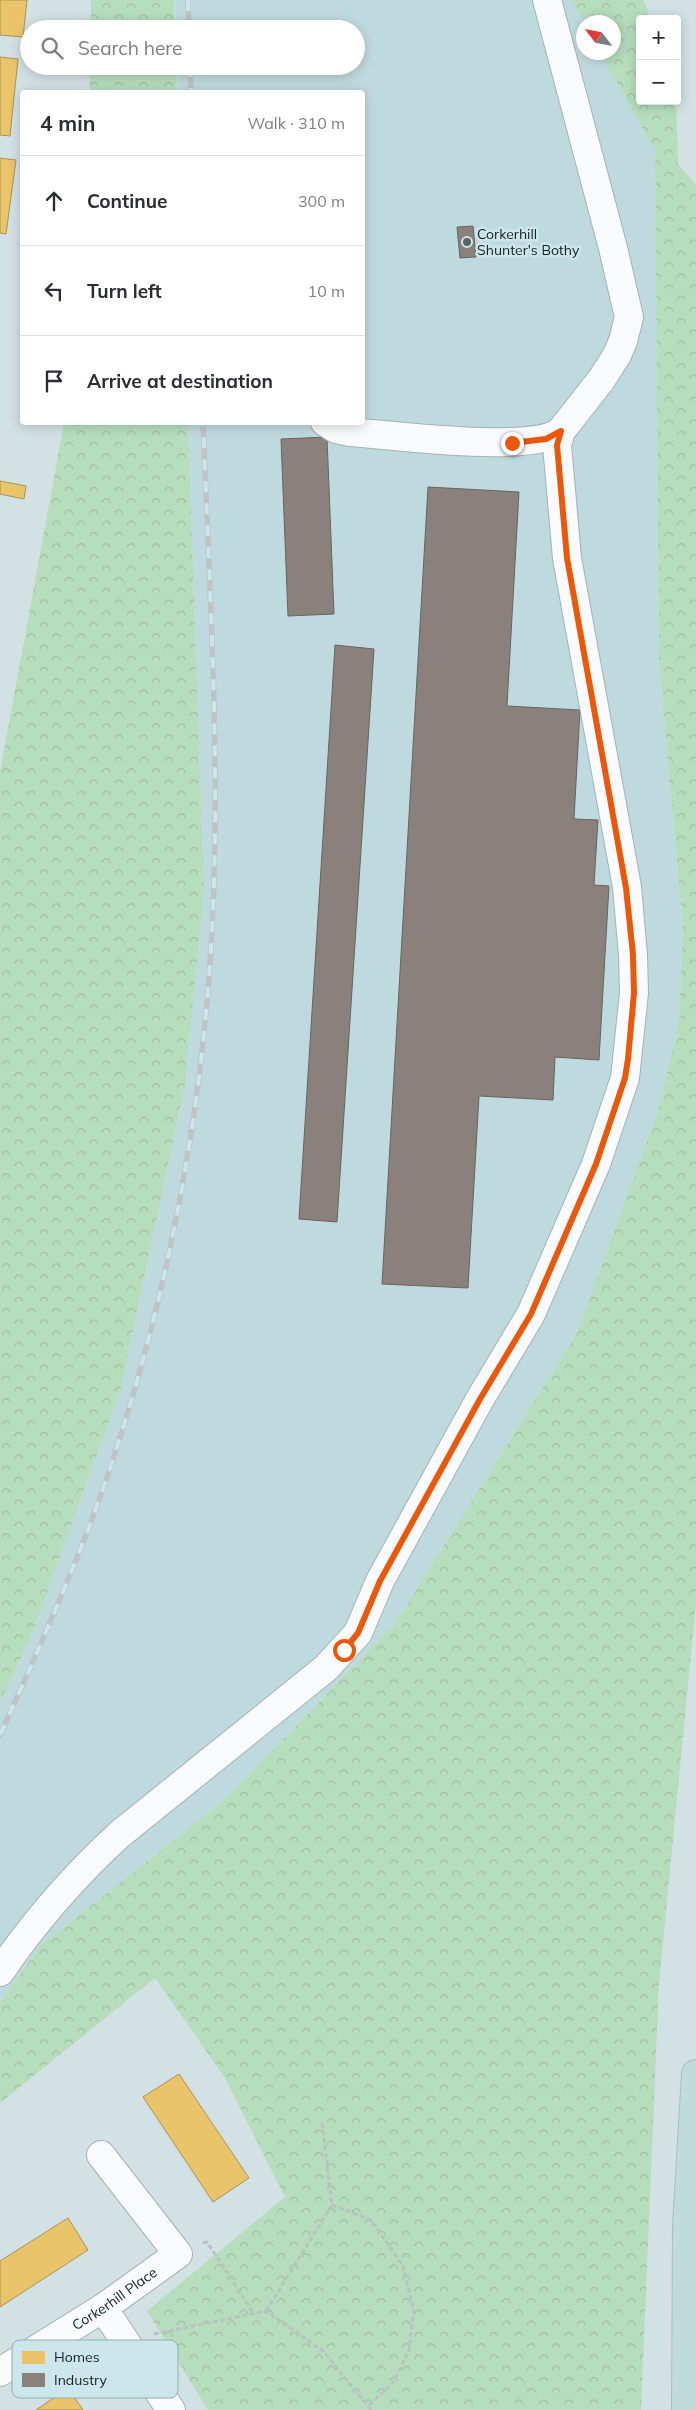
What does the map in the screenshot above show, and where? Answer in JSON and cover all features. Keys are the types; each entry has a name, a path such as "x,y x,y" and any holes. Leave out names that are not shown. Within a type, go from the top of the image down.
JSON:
{"highway":[{"path":"686,2410 687,2226 696,2074"}],"street":[{"path":"0,1972 55,1898 88,1864 120,1834 326,1668 358,1633 380,1581 480,1399 531,1314 596,1164 625,1078 634,993 633,955 626,888 567,558 557,445 561,431 601,380 617,355 624,341 629,317 613,248 548,0"},
{"path":"330,425 336,429 350,432 512,443 546,439 561,431"},
{"path":"101,2155 178,2254"},
{"name":"Corkerhill Place","path":"51,2340 102,2308 178,2254"},
{"path":"102,2308 125,2340"},
{"name":"Corkerhill Place","path":"0,2372 12,2364"},
{"path":"163,2398 171,2410"}],"path":[{"path":"125,2340 266,2311 332,2205 322,2122"},
{"path":"332,2205 371,2220 403,2266 414,2311 408,2350 393,2383 368,2406"},
{"path":"178,2254 207,2242 254,2314"},
{"path":"266,2311 324,2352 371,2410"}],"shaded area":[{"path":"175,0 571,0 580,15 576,15 576,60 604,60 655,150 659,662 683,929 679,1024 657,1114 577,1333 394,1625 222,1802 41,1945 0,2002 0,1702 32,1634 121,1388 185,1084 204,889 188,425 365,425 365,90 178,90 177,75 365,75 365,20 176,20"}],"green space":[{"path":"91,0 174,0 175,20 91,20"},
{"path":"571,0 644,0 649,15 636,15 636,105 676,105 678,164 696,185 696,1603 659,1984 641,2410 208,2410 178,2361 178,2340 165,2340 147,2311 285,2197 225,2078 155,1978 0,2103 0,2002 41,1945 222,1802 394,1625 577,1333 657,1114 679,1024 683,929 659,662 655,150 604,60 621,60 621,15 580,15"},
{"path":"90,75 176,75 177,90 90,90"},
{"path":"64,425 188,425 204,889 185,1084 121,1388 32,1634 0,1702 0,772"}],"building: Homes":[{"path":"0,0 27,0 25,20 20,20 20,37 0,35"},
{"path":"0,57 18,59 10,136 0,135"},
{"path":"0,158 16,160 6,234 0,233"},
{"path":"0,481 26,486 24,499 0,494"},
{"path":"179,2074 249,2178 213,2202 143,2097"},
{"path":"68,2218 88,2250 0,2307 0,2261"},
{"path":"53,2398 75,2398 83,2410 36,2410"}],"building: Industry":[{"name":"Corkerhill Shunter's Bothy","path":"473,226 476,257 460,258 457,227"},
{"path":"327,437 334,614 288,616 281,439"},
{"path":"428,487 519,492 507,706 580,710 574,819 598,820 594,885 609,886 599,1060 555,1057 553,1100 479,1096 468,1288 382,1284"},
{"path":"335,645 374,649 337,1222 299,1219"}],"railway":[{"path":"188,0 189,20"},
{"path":"190,75 191,90"},
{"path":"0,1735 88,1530 133,1396 168,1258 193,1118 209,977 215,839 212,630 203,425"}],"place":[{"name":"Corkerhill Shunter's Bothy","path":"467,242"}],"route":[{"path":"344,1650 358,1633 380,1581 480,1399 531,1314 546,1283 610,1127 625,1078 628,1059 634,993 630,920 626,888 567,558 557,445 561,431 546,439 512,443"}]}
